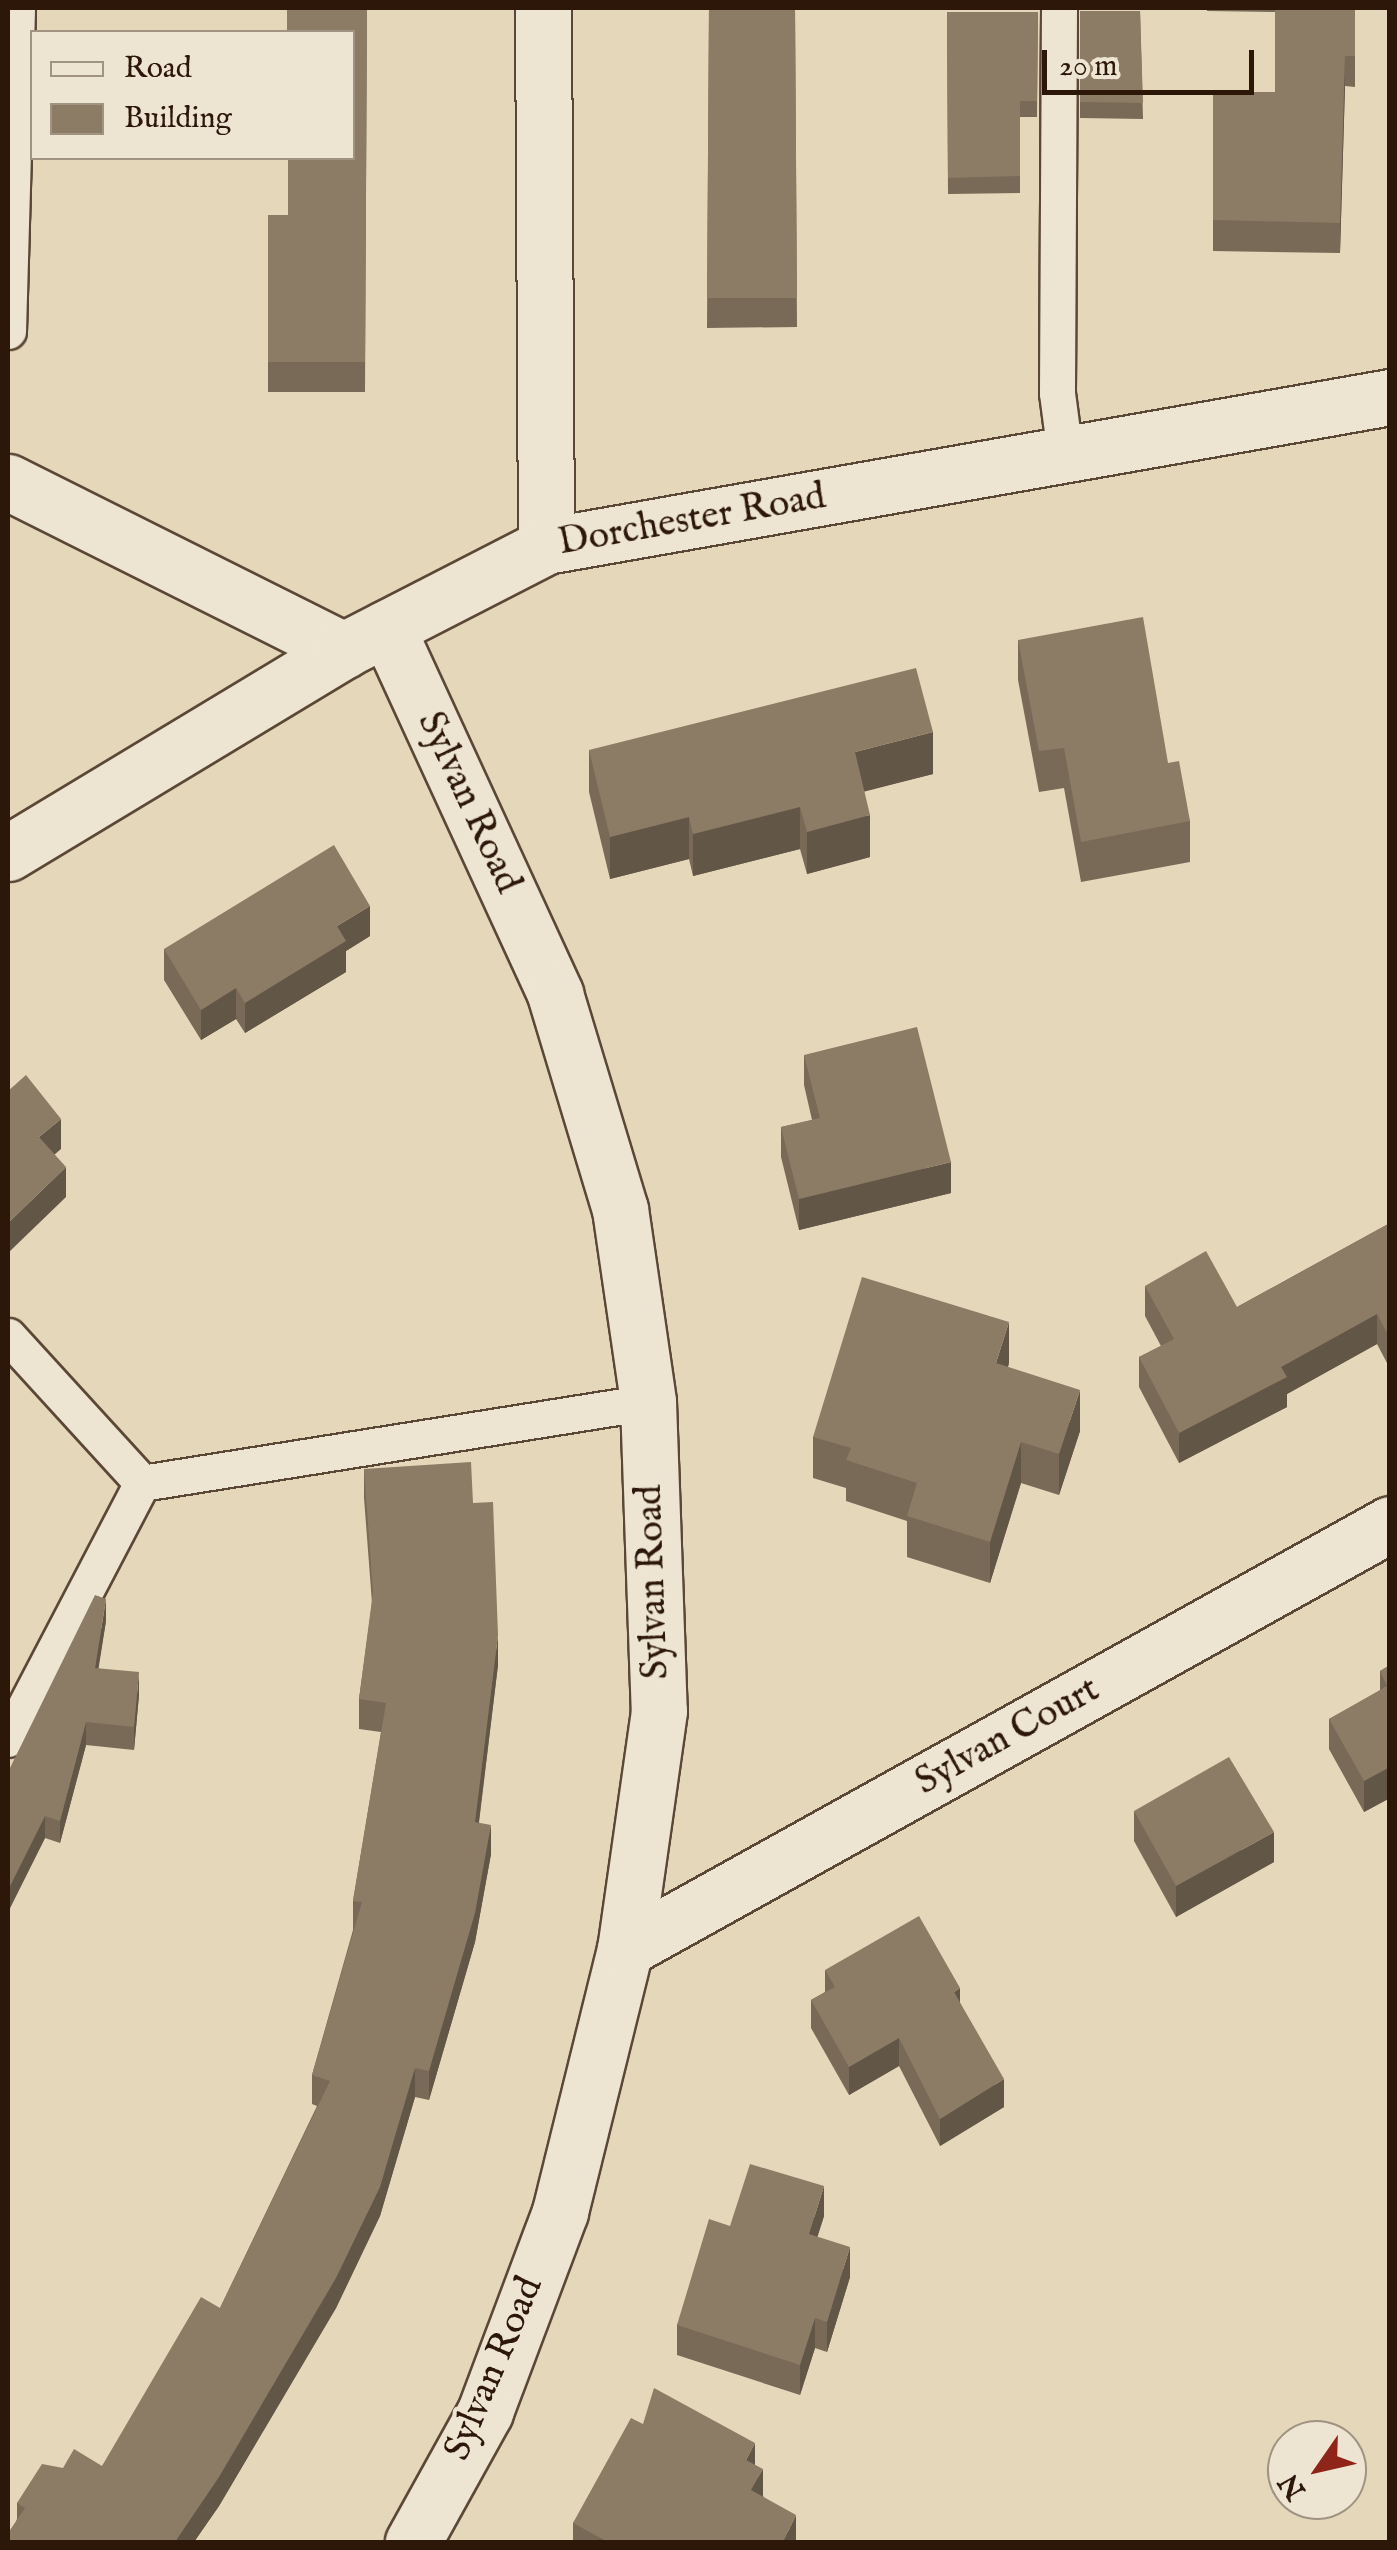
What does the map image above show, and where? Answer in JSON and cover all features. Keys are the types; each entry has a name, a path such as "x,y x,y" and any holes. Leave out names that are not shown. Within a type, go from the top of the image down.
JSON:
{"street":[{"path":"543,8 546,546"},
{"name":"Dorchester Road","path":"8,853 365,639 546,546 1390,396"},
{"path":"8,482 365,639"},
{"name":"Sylvan Road","path":"365,639 555,994 620,1209 648,1402 659,1711 626,1950 560,2212 484,2412 413,2542"},
{"name":"Sylvan Court","path":"626,1950 1390,1524"}],"lane":[{"path":"8,332 17,8"},
{"path":"1059,8 1057,393 1065,454"},
{"path":"8,1336 142,1482"},
{"path":"142,1482 648,1402"},
{"path":"8,1740 142,1482"}],"building":[{"path":"287,8 367,8 365,362 268,362 268,215 288,215 288,160 355,160 355,30 287,30"},
{"path":"709,8 795,8 797,298 707,298"},
{"path":"1275,8 1355,8 1355,56 1345,56 1340,223 1213,220 1213,92 1275,92"},
{"path":"1080,11 1140,11 1143,103 1080,102"},
{"path":"947,12 1038,12 1037,101 1020,101 1020,176 948,178"},
{"path":"1143,617 1168,763 1179,761 1190,821 1081,842 1064,748 1039,751 1018,640"},
{"path":"916,668 933,732 855,752 870,815 807,832 800,807 693,834 689,817 610,837 589,750"},
{"path":"334,845 370,906 337,926 346,941 245,1003 236,988 201,1010 164,949"},
{"path":"917,1027 951,1162 799,1199 781,1127 820,1118 804,1055"},
{"path":"26,1075 61,1119 39,1137 66,1167 8,1223 8,1091"},
{"path":"1390,1223 1390,1332 1387,1333 1377,1314 1281,1367 1287,1377 1179,1433 1139,1357 1174,1339 1145,1286 1206,1251 1237,1307"},
{"path":"862,1277 1009,1322 996,1363 1080,1390 1059,1454 1021,1442 990,1542 907,1516 917,1483 846,1460 851,1448 813,1437"},
{"path":"471,1462 473,1503 493,1502 498,1635 475,1822 491,1825 475,1913 429,2071 415,2068 380,2187 336,2278 219,2477 175,2542 8,2542 8,2533 25,2508 17,2503 42,2464 63,2468 74,2449 102,2466 201,2297 220,2308 330,2081 312,2075 362,1902 353,1901 386,1703 359,1699 373,1592 364,1469"},
{"path":"95,1595 106,1599 95,1668 139,1672 134,1727 86,1722 60,1821 45,1816 8,1890 8,1772"},
{"path":"1390,1665 1390,1767 1364,1781 1329,1719 1387,1686 1380,1671"},
{"path":"1229,1757 1274,1832 1176,1886 1134,1811"},
{"path":"919,1916 960,1988 954,1992 1004,2079 940,2119 899,2038 849,2067 811,2000 835,1987 825,1970"},
{"path":"750,2164 824,2186 809,2234 850,2247 827,2322 815,2318 800,2365 677,2325 709,2219 730,2226"},
{"path":"654,2388 755,2443 746,2460 763,2469 751,2490 796,2515 783,2542 608,2542 573,2523 631,2418 643,2424"}]}
